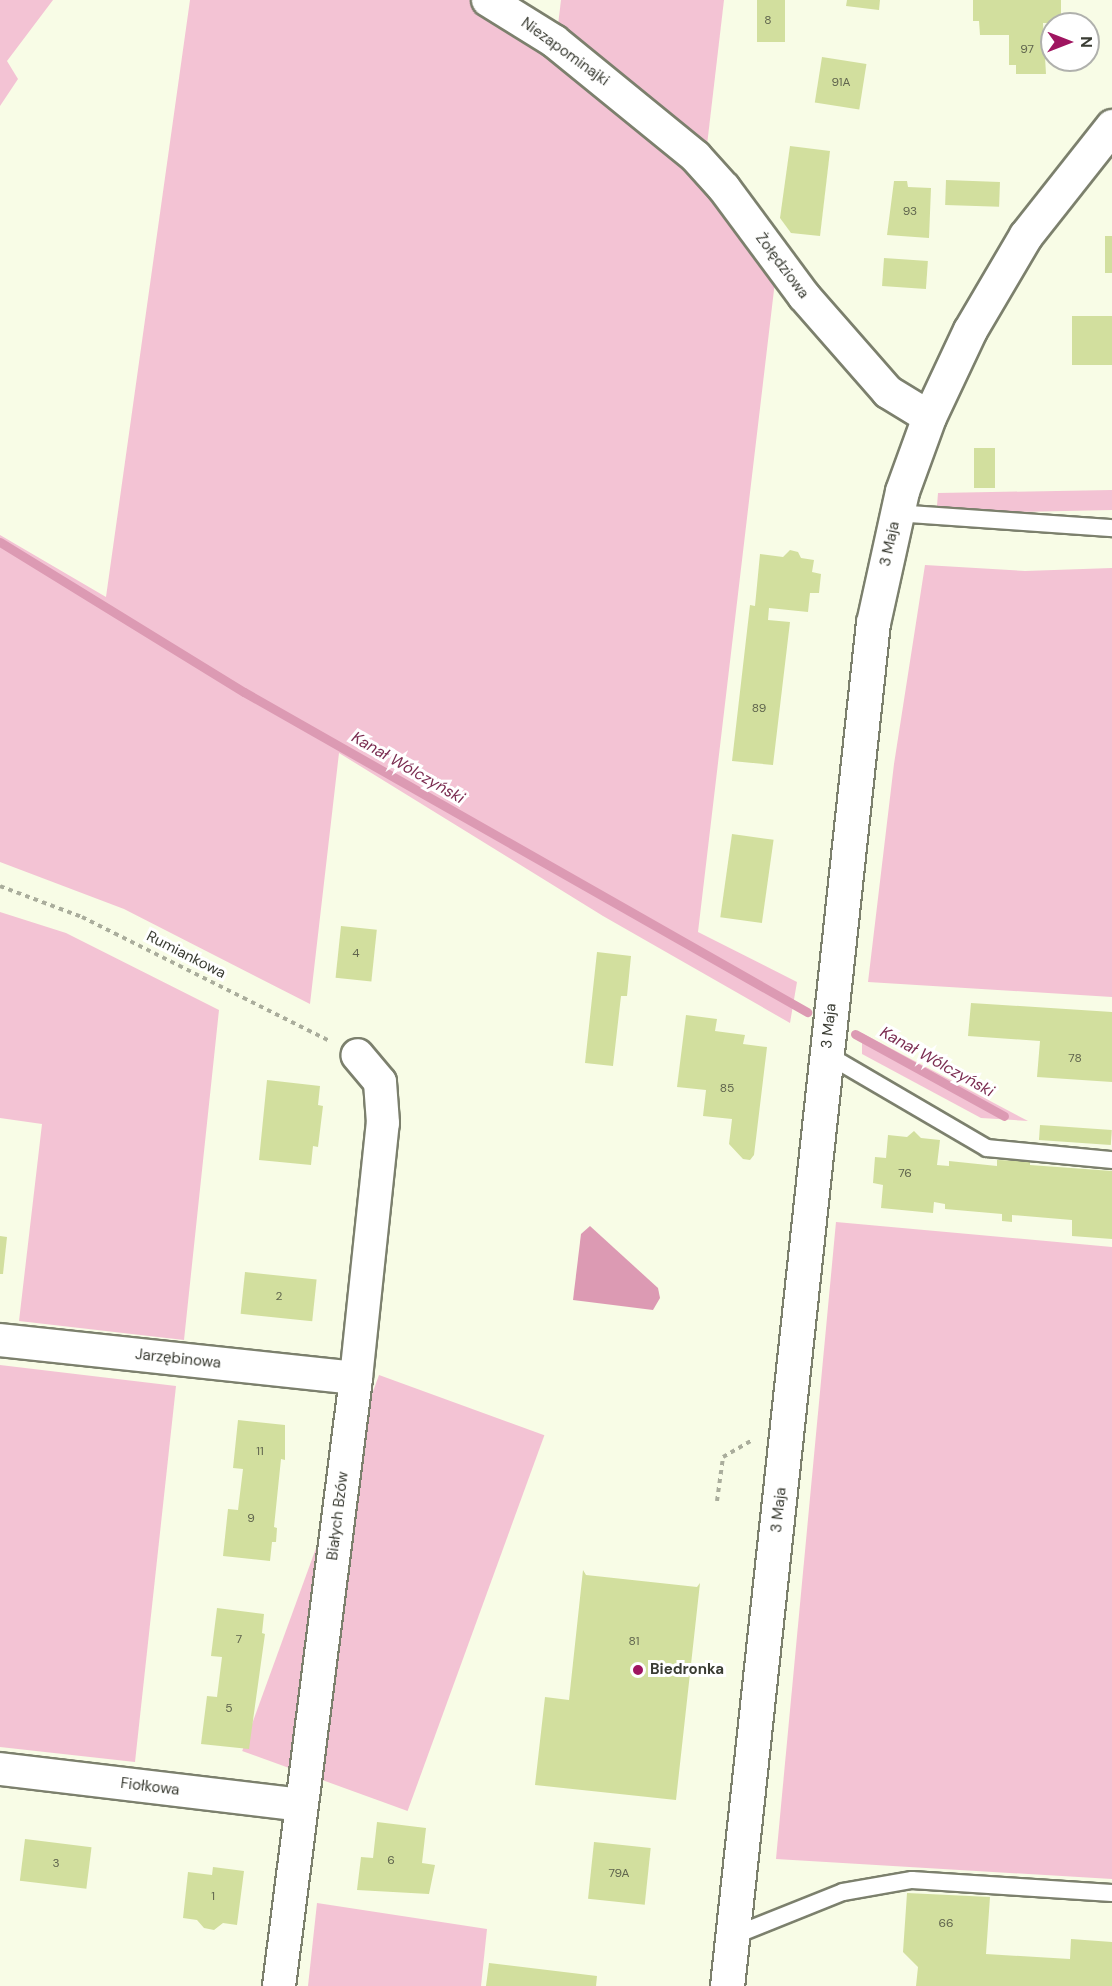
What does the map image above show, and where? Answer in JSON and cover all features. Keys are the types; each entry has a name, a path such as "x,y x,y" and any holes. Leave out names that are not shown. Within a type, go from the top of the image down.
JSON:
{"street":[{"name":"Niezapominajki","path":"488,0 554,41 639,109"},
{"name":"Żołędziowa","path":"639,109 696,157 724,188 804,296 888,392 929,417"},
{"name":"3 Maja","path":"727,1986 873,623 896,513 929,417 996,282 1026,235 1112,126"},
{"name":"Białych Bzów","path":"279,1986 300,1805 356,1378 383,1123 380,1082 357,1055"},
{"name":"Jarzębinowa","path":"0,1340 356,1378"},
{"name":"Fiołkowa","path":"0,1769 300,1805"}],"lane":[{"path":"896,513 1112,528"},
{"path":"826,1054 987,1148 1112,1160"},
{"path":"733,1936 843,1892 912,1880 1112,1893"}],"path":[{"name":"Rumiankowa","path":"0,886 82,916 357,1055"},
{"path":"717,1501 723,1457 751,1441"}],"shaded area":[{"path":"0,0 53,0 7,61 18,79 0,106"},
{"path":"190,0 470,0 555,54 708,184 776,273 698,932 797,982 790,1023 603,916 339,753 310,1004 124,909 0,862 0,535 106,597"},
{"path":"561,0 724,0 707,145 558,25"},
{"path":"1112,490 1112,510 1018,512 937,506 938,493"},
{"path":"925,565 1025,571 1112,568 1112,997 868,982 894,764"},
{"path":"0,912 66,933 219,1010 184,1340 19,1321 42,1124 0,1118"},
{"path":"862,1033 1028,1121 981,1118 862,1054"},
{"path":"836,1222 1112,1247 1112,1879 776,1859"},
{"path":"590,1226 658,1288 660,1298 653,1310 573,1300 581,1234"},
{"path":"0,1365 176,1386 135,1762 0,1747"},
{"path":"379,1375 544,1435 408,1811 242,1751"},
{"path":"317,1903 487,1929 481,1986 308,1986"}],"building":[{"path":"757,0 785,0 785,42 757,42"},
{"path":"847,0 880,0 879,10 846,6"},
{"path":"973,0 1061,0 1061,12 1040,12 1040,72 1046,72 1046,74 1016,74 1016,65 1009,65 1009,35 980,35 979,21 973,21"},
{"path":"822,57 866,64 859,109 815,102"},
{"path":"790,146 830,151 820,236 791,233 780,218"},
{"path":"946,180 1000,182 999,207 945,205"},
{"path":"894,181 907,181 908,187 931,188 929,238 887,235"},
{"path":"1105,236 1112,236 1112,273 1105,273"},
{"path":"884,258 928,261 926,289 882,286"},
{"path":"1072,316 1112,316 1112,365 1072,365"},
{"path":"974,448 995,448 995,488 974,488"},
{"path":"790,550 798,552 801,558 814,560 812,572 821,574 819,593 810,593 808,612 769,608 768,620 790,622 773,765 732,761 750,605 755,606 760,554 783,557"},
{"path":"732,834 774,840 762,923 720,917"},
{"path":"341,926 377,930 371,981 336,978"},
{"path":"597,952 631,956 627,996 621,996 613,1066 585,1063"},
{"path":"971,1003 1112,1012 1112,1082 1037,1077 1040,1041 968,1036"},
{"path":"686,1015 717,1019 715,1031 745,1035 743,1044 767,1047 754,1155 750,1160 743,1159 729,1144 732,1119 703,1116 706,1090 677,1087"},
{"path":"267,1080 320,1086 318,1105 323,1106 318,1147 313,1146 311,1165 259,1160"},
{"path":"1040,1125 1112,1130 1111,1145 1039,1140"},
{"path":"914,1131 921,1138 940,1140 937,1165 949,1166 949,1161 997,1166 997,1160 1030,1161 1030,1165 1112,1171 1112,1239 1072,1236 1072,1220 1012,1215 1012,1222 1002,1221 1002,1214 945,1209 945,1204 934,1202 933,1213 881,1208 883,1185 873,1183 875,1157 886,1158 888,1135 907,1137"},
{"path":"0,1236 7,1237 3,1274 0,1274"},
{"path":"245,1272 317,1280 312,1321 241,1314"},
{"path":"238,1420 285,1425 285,1460 281,1459 274,1527 277,1528 276,1542 272,1542 270,1561 223,1556 228,1509 238,1510 243,1469 233,1468"},
{"path":"583,1570 586,1575 697,1587 700,1583 676,1800 535,1785 545,1697 569,1700"},
{"path":"217,1608 264,1614 262,1633 265,1634 249,1749 201,1744 207,1696 217,1697 222,1657 211,1656"},
{"path":"377,1822 426,1828 422,1863 435,1865 429,1894 357,1890 361,1857 373,1858"},
{"path":"25,1839 92,1847 86,1889 20,1881"},
{"path":"594,1842 651,1848 645,1905 588,1899"},
{"path":"213,1867 244,1871 237,1925 223,1923 214,1930 204,1928 197,1920 183,1918 188,1872 212,1875"},
{"path":"907,1893 990,1897 986,1954 1070,1959 1071,1939 1112,1942 1112,1986 916,1986 918,1967 903,1952"},
{"path":"489,1963 597,1976 596,1986 486,1986"}],"waterway":[{"name":"Kanał Wólczyński","path":"0,542 244,692 807,1012"},
{"name":"Kanał Wólczyński","path":"855,1034 1004,1116"}],"place":[{"name":"Biedronka","path":"638,1670"}]}
